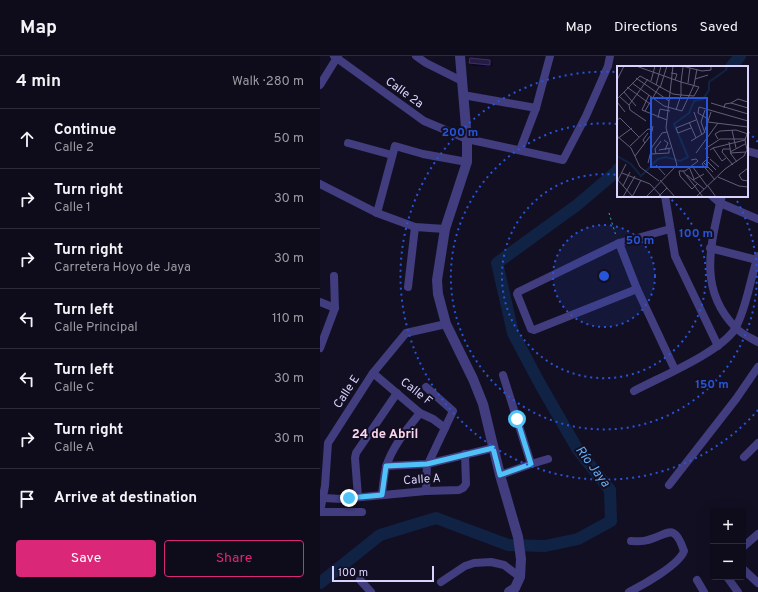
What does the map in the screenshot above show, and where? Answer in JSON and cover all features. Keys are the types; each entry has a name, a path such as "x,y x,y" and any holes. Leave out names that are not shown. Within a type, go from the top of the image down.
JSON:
{"street":[{"path":"416,56 426,63 462,81"},
{"path":"460,56 467,139 467,162 445,229 437,280 438,294 446,324 473,379 483,404 500,475 518,537 521,559 520,577 515,588 509,592"},
{"path":"520,150 536,108 550,56"},
{"name":"Calle 2a","path":"336,57 424,121 467,139 563,160 586,116 608,66 610,56"},
{"path":"320,85 336,57"},
{"path":"463,95 536,108"},
{"path":"348,143 392,155"},
{"path":"377,213 394,146 423,154 467,162"},
{"path":"748,150 758,154"},
{"path":"320,184 377,213 415,227 445,229"},
{"path":"665,197 675,256 718,346"},
{"path":"758,219 721,199 710,248 711,287 721,310 736,329 758,342"},
{"path":"408,287 415,227"},
{"path":"637,288 534,330 531,329 518,297 518,292 618,243 670,228"},
{"path":"618,243 675,370"},
{"path":"634,391 718,346 736,329 745,305 757,258 710,248"},
{"path":"321,345 335,308 334,276"},
{"path":"320,302 335,308"},
{"name":"Calle E","path":"320,512 324,498 328,443 373,373 406,333 446,324"},
{"path":"669,485 736,399 758,367"},
{"name":"Calle F","path":"373,373 420,413 433,419 445,428"},
{"path":"503,375 531,464"},
{"path":"426,387 453,411 428,464 426,491"},
{"path":"358,497 355,458 356,453 397,393"},
{"path":"382,495 386,466 396,446 420,413"},
{"path":"744,457 758,443"},
{"path":"386,466 428,464 493,448"},
{"name":"Calle A","path":"324,498 341,499 426,491 458,490 463,488 466,484 465,454"},
{"path":"500,475 548,459"},
{"path":"320,512 362,512"},
{"path":"629,592 641,586 674,564 683,556 684,551 678,538 671,532 664,533 647,540 631,541"},
{"path":"746,544 756,539"},
{"path":"441,582 465,566 485,562 491,562 504,566 520,577"},
{"path":"746,572 758,583"},
{"path":"360,580 371,592"},
{"path":"697,580 704,592"},
{"path":"729,580 738,592"},
{"path":"641,586 648,592"}],"path":[{"path":"609,213 618,243"}],"building":[{"path":"470,58 490,60 490,65 469,63"}],"waterway":[{"name":"Río Jaya","path":"732,66 740,56"},
{"name":"Río Jaya","path":"320,583 380,535 436,518 508,545 545,546 578,539 611,521 610,490 578,450 513,333 497,263 577,205 617,171"}],"district":[{"name":"24 de Abril","path":"385,435"}],"route":[{"path":"349,498 382,495 386,466 428,464 493,448 500,475 531,464 517,419"}]}
